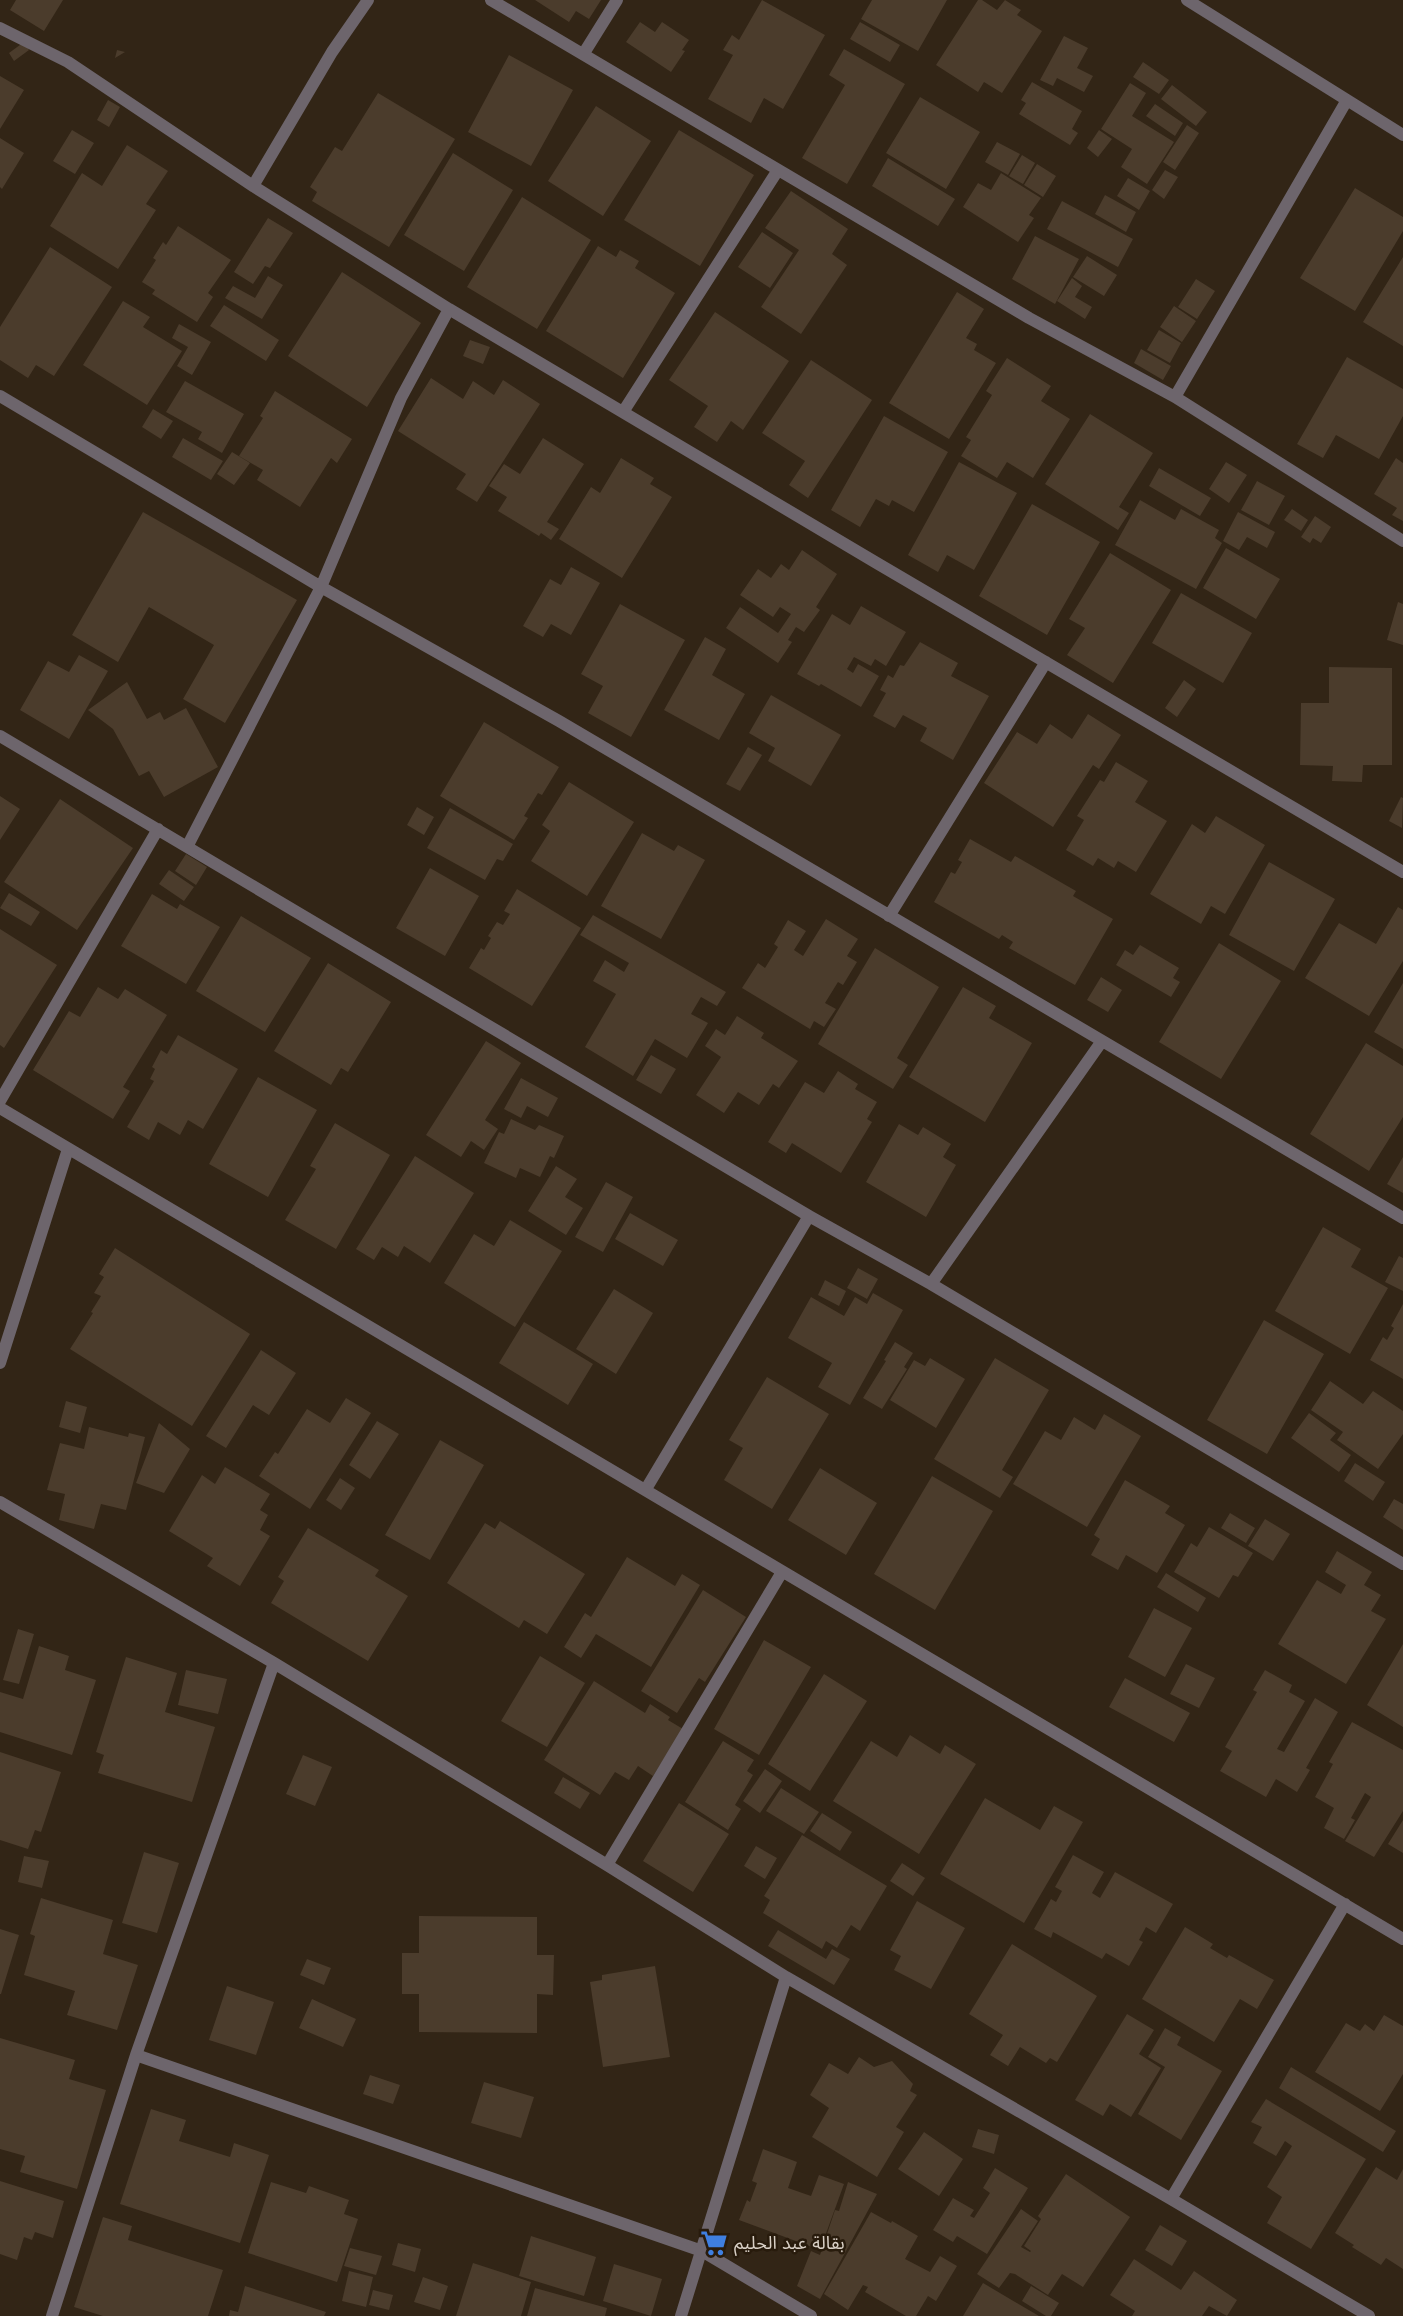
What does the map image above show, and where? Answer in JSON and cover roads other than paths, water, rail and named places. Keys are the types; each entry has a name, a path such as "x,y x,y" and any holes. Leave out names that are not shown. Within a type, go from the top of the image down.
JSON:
{"street":[{"path":"253,186 332,52 368,0"},
{"path":"491,0 1029,318 1175,397 1403,541"},
{"path":"584,53 617,0"},
{"path":"1188,0 1403,135"},
{"path":"0,28 68,62 253,186 449,309 1403,872"},
{"path":"1175,397 1347,100"},
{"path":"623,412 778,170"},
{"path":"188,847 321,587 401,398 449,309"},
{"path":"0,396 321,587 559,721 1403,1218"},
{"path":"889,916 1046,662"},
{"path":"0,736 809,1216 931,1284 1403,1564"},
{"path":"0,1101 158,829"},
{"path":"931,1284 1102,1041"},
{"path":"0,1108 1403,1939"},
{"path":"0,1363 68,1149"},
{"path":"646,1489 809,1216"},
{"path":"0,1502 274,1663 607,1865 786,1977 1369,2316"},
{"path":"607,1865 782,1572"},
{"path":"52,2316 136,2055 274,1663"},
{"path":"1171,2199 1345,1904"},
{"path":"681,2316 786,1977"},
{"path":"136,2055 702,2251 811,2316"}],"place":[{"name":"بقالة عبد الحليم","path":"714,2243"}]}
